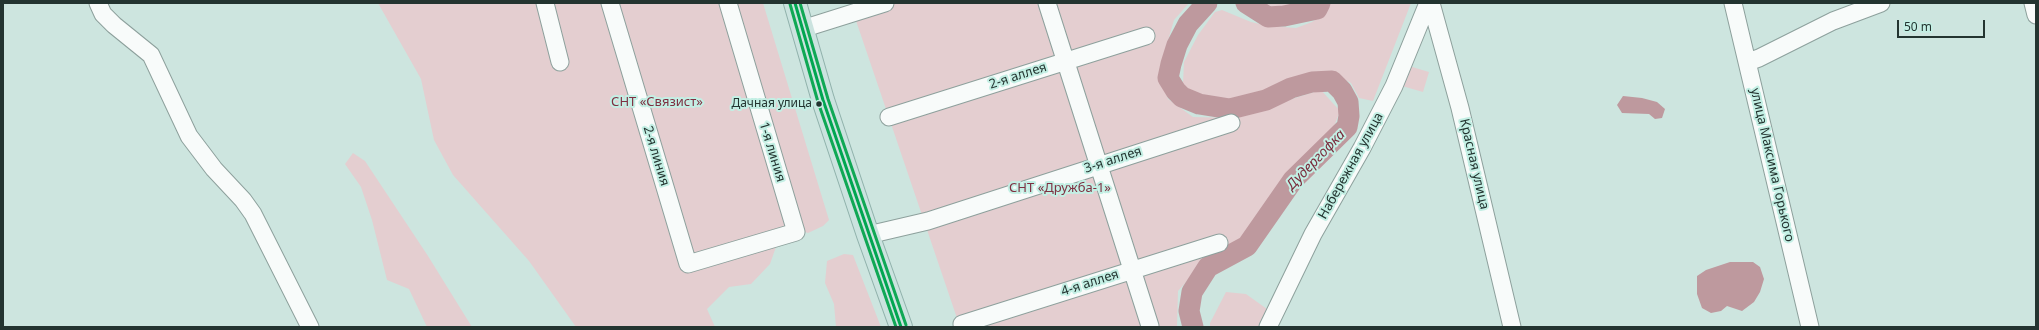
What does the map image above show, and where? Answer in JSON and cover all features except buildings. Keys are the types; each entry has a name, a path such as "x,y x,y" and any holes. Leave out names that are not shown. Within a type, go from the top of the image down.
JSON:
{"highway":[{"path":"795,3 823,100 868,235 901,327"}],"street":[{"path":"98,3 103,14 114,26 151,55 189,136 214,169 243,200 253,214 310,327"},
{"path":"545,3 560,62"},
{"name":"2-я линия","path":"610,3 688,264 796,232"},
{"name":"1-я линия","path":"728,3 796,232"},
{"path":"802,29 885,3"},
{"path":"1047,3 1150,326"},
{"name":"Набережная улица","path":"1268,327 1312,234 1362,148 1394,86 1428,3"},
{"name":"Красная улица","path":"1431,3 1460,108 1512,327"},
{"name":"улица Максима Горького","path":"1733,3 1810,327"},
{"path":"1748,62 1833,21 1881,3"},
{"path":"2033,3 2036,15"},
{"name":"2-я аллея","path":"889,117 1146,36"},
{"name":"3-я аллея","path":"868,235 928,221 1231,122"},
{"name":"4-я аллея","path":"962,324 1219,243"}],"green space":[{"name":"СНТ «Связист»","path":"378,3 763,3 829,220 823,226 808,233 797,229 777,244 770,264 751,284 729,287 707,309 715,327 576,327 529,261 453,175 434,140 421,79"},
{"name":"СНТ «Дружба-1»","path":"850,3 1189,3 1174,20 1159,71 1168,99 1193,117 1231,118 1321,90 1340,111 1331,134 1291,175 1242,238 1204,262 1178,291 1177,327 960,327"},
{"path":"1256,3 1303,3 1304,5 1264,8"},
{"path":"1329,3 1411,3 1373,101 1359,98 1351,83 1340,77 1321,72 1301,75 1252,101 1232,104 1207,102 1186,95 1183,83 1184,62 1198,35 1215,12 1222,10 1251,22 1268,26 1296,28 1312,22 1325,14"},
{"path":"1409,66 1429,72 1423,92 1402,86"},
{"path":"353,153 365,161 428,256 472,327 427,327 409,289 387,280 372,220 361,187 345,164"},
{"path":"844,254 853,255 881,327 836,327 834,304 825,283 827,261"},
{"path":"1226,292 1246,294 1267,309 1258,327 1210,327 1210,323"}],"shaded area":[{"path":"1623,96 1642,98 1657,102 1665,109 1662,118 1655,119 1649,114 1622,113 1617,105"},
{"path":"1730,262 1753,262 1760,267 1764,279 1760,292 1754,302 1742,311 1727,306 1721,311 1711,313 1702,308 1697,294 1697,276 1706,270"}],"waterway":[{"name":"Дудергофка","path":"1193,327 1189,311 1192,292 1208,267 1247,246 1293,180 1347,127 1349,116 1348,102 1342,91 1332,81 1312,82 1291,88 1266,100 1230,109 1199,104 1182,97 1176,91 1168,78 1171,64 1177,45 1188,24 1207,3"},
{"name":"Дудергофка","path":"1246,3 1268,17 1284,16 1317,9 1320,3"}],"transit line":[{"path":"795,3 823,100 901,327"},
{"path":"800,3 828,99 906,325"},
{"path":"790,4 818,102 896,327"}],"place":[{"name":"Дачная улица","path":"819,104"}]}
